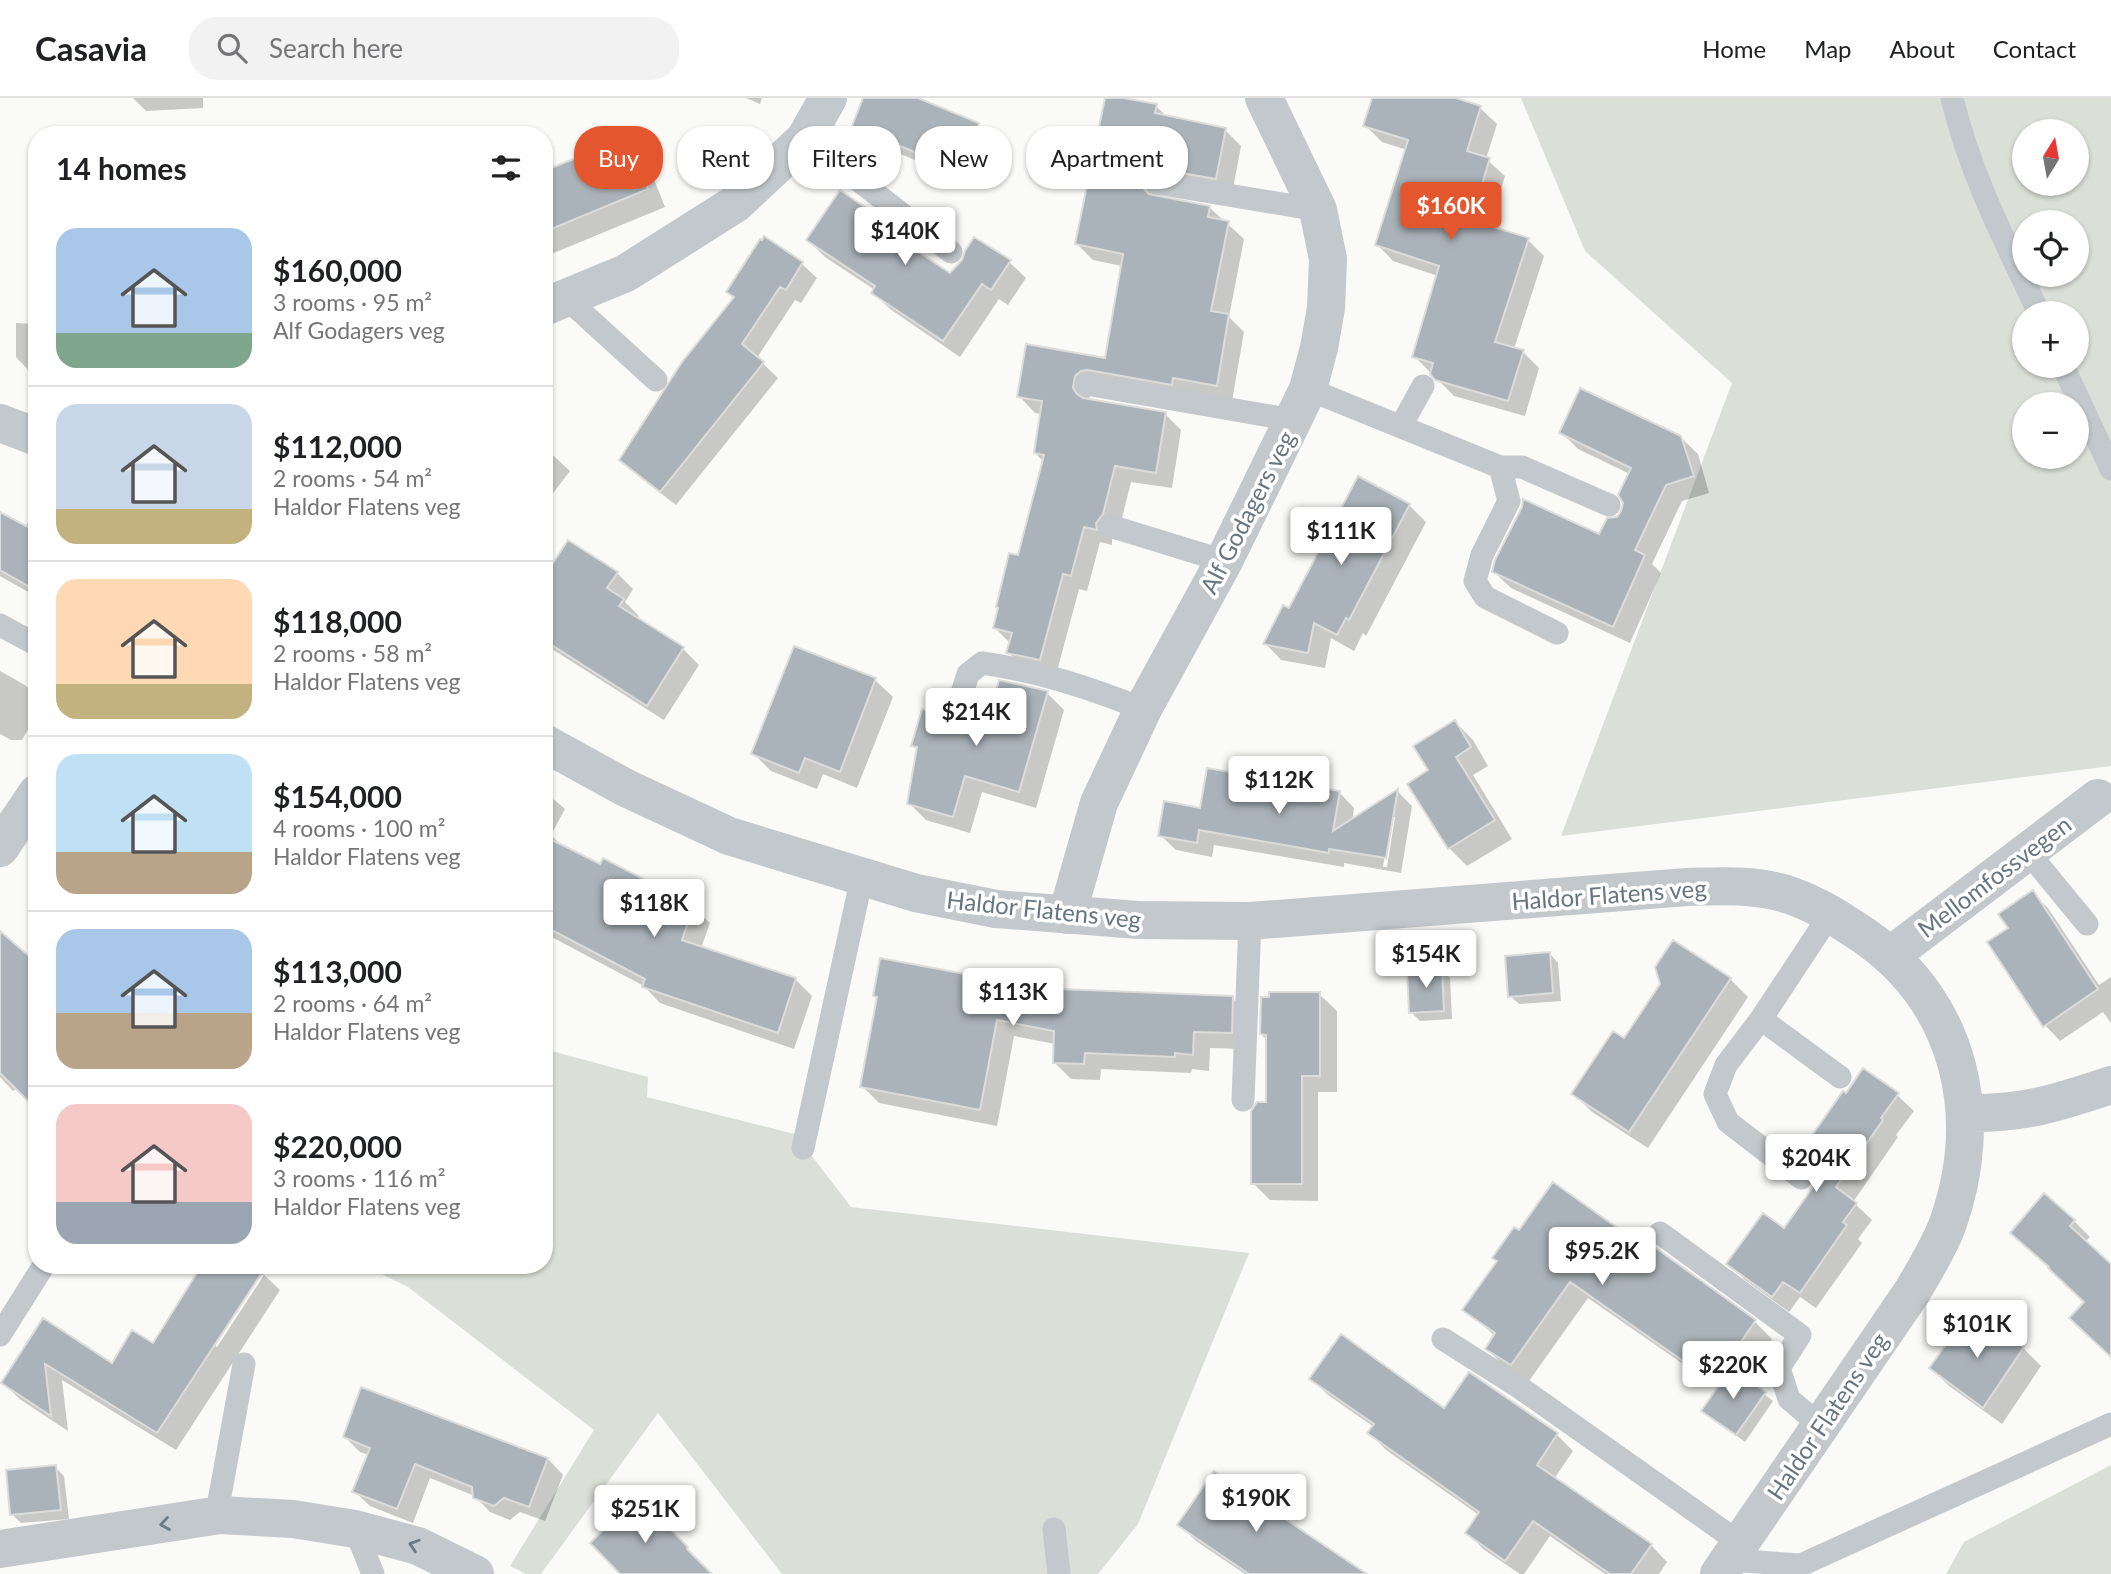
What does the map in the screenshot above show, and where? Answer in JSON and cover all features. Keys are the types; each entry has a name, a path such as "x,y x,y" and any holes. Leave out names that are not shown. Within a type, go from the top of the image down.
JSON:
{"street":[{"path":"812,126 828,98"},
{"name":"Alf Godagers veg","path":"1067,915 1099,803 1143,709 1224,561 1301,404 1319,348 1326,308 1328,259 1318,210 1264,98"},
{"path":"555,303 626,273 735,204 788,155"},
{"path":"0,423 28,434"},
{"name":"Haldor Flatens veg","path":"553,748 626,788 729,836 916,893 982,906 1138,920 1250,921 1687,887 1749,886 1791,895 1831,913 1891,955 1924,993 1943,1027 1958,1063 1966,1113 1958,1190 1947,1226 1934,1255 1912,1292 1729,1559"},
{"name":"Mellomfossvegen","path":"1891,955 2098,798"},
{"path":"0,848 28,806"},
{"path":"1966,1113 2030,1110 2111,1086"},
{"path":"0,1549 220,1516 293,1519 355,1529 418,1546 475,1574"}],"lane":[{"path":"1952,98 1962,139 1980,186 2033,301"},
{"path":"1188,188 1318,210"},
{"path":"870,189 951,251"},
{"path":"555,303 656,380"},
{"path":"2069,378 2111,469"},
{"path":"1086,384 1301,404 1401,426 1500,467 1522,467 1609,505"},
{"path":"1401,426 1423,386"},
{"path":"1500,467 1509,501 1482,555 1475,581 1485,597 1557,633"},
{"path":"1110,526 1224,561"},
{"path":"0,625 28,640"},
{"path":"954,719 968,674 982,663 1052,677 1143,709"},
{"path":"2026,851 2087,924"},
{"path":"803,1148 862,877"},
{"path":"1801,1178 1728,1122 1715,1094 1726,1065 1761,1019 1831,913"},
{"path":"1243,1100 1250,921"},
{"path":"1761,1019 1840,1077"},
{"path":"1660,1233 1800,1335 1779,1368 1789,1399 1820,1425"},
{"path":"0,1335 38,1274"},
{"path":"1443,1339 1518,1387 1729,1559 1801,1565 2111,1424"},
{"path":"220,1516 219,1502 244,1364"},
{"path":"355,1529 373,1574"},
{"path":"1054,1529 1059,1574"}],"shaded area":[{"path":"1521,98 2111,98 2111,766 1561,836 1732,383 1585,251"},
{"path":"553,1051 648,1077 647,1097 795,1134 851,1207 1249,1253 1138,1524 1098,1574 782,1574 658,1413 541,1574 526,1574 510,1566 594,1430 408,1287 381,1274 553,1274"},
{"path":"2111,1465 2111,1574 1946,1574 1964,1542"}],"building":[{"path":"863,98 918,98 979,123 978,126 915,126 915,152 901,146 901,126 852,126"},
{"path":"1105,98 1123,98 1157,104 1155,113 1226,128 1216,179 1188,174 1188,126 1099,126"},
{"path":"1372,98 1456,98 1481,106 1467,151 1490,158 1471,220 1529,238 1495,342 1524,350 1508,401 1435,380 1430,374 1433,363 1412,357 1439,266 1375,245 1408,140 1363,126"},
{"path":"574,159 574,189 648,189 553,228 553,167"},
{"path":"1086,189 1144,189 1149,194 1210,206 1208,217 1229,221 1211,311 1229,314 1217,386 1173,378 1172,385 1088,370 1075,376 1073,388 1083,398 1166,412 1156,473 1115,466 1103,514 1096,523 1097,530 1084,527 1071,576 1063,574 1040,660 1006,653 1012,633 993,628 1009,553 1018,555 1044,455 1034,453 1042,401 1017,397 1026,344 1105,358 1123,254 1075,244"},
{"path":"840,190 866,208 862,214 950,273 962,260 974,237 1011,260 991,290 982,284 943,341 871,293 875,286 806,240"},
{"path":"764,236 803,262 786,290 780,287 742,344 764,362 660,492 619,460 682,362 734,297 726,292"},
{"path":"1580,388 1681,436 1694,476 1666,485 1635,550 1645,555 1613,627 1492,572 1495,560 1522,507 1523,499 1599,534 1607,518 1617,517 1621,511 1623,503 1618,495 1631,468 1559,433"},
{"path":"1358,476 1410,504 1349,620 1346,618 1337,635 1314,623 1308,653 1263,644 1283,605 1289,608"},
{"path":"0,512 28,527 28,586 0,570"},
{"path":"568,540 618,572 607,588 624,599 619,606 684,647 647,706 553,646 553,563"},
{"path":"794,646 876,678 840,772 805,758 799,773 751,754"},
{"path":"999,680 1048,691 1019,792 965,776 953,817 907,804 917,747 911,746 922,709 941,715 944,729 958,732 968,723 975,725 981,702 992,705"},
{"path":"1455,720 1471,747 1456,757 1495,820 1448,849 1407,784 1428,770 1413,746"},
{"path":"1207,768 1340,791 1333,831 1398,789 1386,858 1329,849 1329,853 1199,830 1197,843 1158,836 1164,801 1200,808"},
{"path":"553,840 600,864 603,858 694,905 682,940 796,978 778,1033 642,987 645,979 553,931"},
{"path":"2033,890 2098,989 2043,1027 1987,942 2008,928 1998,914"},
{"path":"0,931 28,955 28,1101 0,1073"},
{"path":"1673,940 1731,978 1629,1132 1571,1094 1613,1031 1624,1038 1660,984 1655,967"},
{"path":"1550,952 1553,993 1508,997 1505,956"},
{"path":"880,958 1008,982 1007,987 1233,996 1232,1033 1194,1032 1193,1055 1175,1053 1175,1057 1085,1053 1084,1064 1053,1063 1054,1031 997,1020 980,1110 860,1087 877,997 873,996"},
{"path":"1442,968 1444,1011 1409,1013 1407,970"},
{"path":"1269,992 1320,992 1320,1076 1302,1076 1302,1184 1251,1184 1251,1111 1257,1102 1266,1102 1266,1035 1260,1034 1261,997 1269,997"},
{"path":"1863,1068 1899,1093 1836,1187 1857,1203 1843,1222 1847,1225 1800,1293 1783,1282 1772,1297 1726,1264 1763,1213 1784,1228 1820,1177 1797,1157 1843,1091 1846,1093"},
{"path":"1553,1182 1650,1251 1653,1246 1756,1320 1713,1382 1570,1282 1511,1365 1485,1349 1495,1333 1462,1310 1497,1261 1492,1258 1514,1227 1519,1230"},
{"path":"2044,1193 2075,1220 2070,1226 2111,1264 2111,1357 2069,1318 2084,1302 2010,1233"},
{"path":"196,1274 261,1274 157,1433 45,1364 51,1416 1,1383 43,1318 112,1363 132,1330 153,1343"},
{"path":"1972,1315 1993,1330 1996,1327 2024,1347 1983,1408 1929,1368 1958,1328 1961,1330"},
{"path":"1341,1334 1444,1408 1469,1372 1558,1433 1537,1465 1652,1544 1631,1574 1610,1574 1533,1521 1505,1561 1465,1533 1479,1512 1367,1433 1374,1424 1309,1379"},
{"path":"1731,1368 1766,1392 1736,1435 1701,1411"},
{"path":"361,1387 548,1458 529,1507 504,1498 494,1506 473,1498 472,1487 415,1464 397,1509 352,1492 370,1448 343,1437"},
{"path":"56,1465 61,1510 10,1515 6,1470"},
{"path":"1214,1471 1367,1574 1249,1574 1177,1525"},
{"path":"638,1496 712,1574 620,1574 590,1543"}]}
